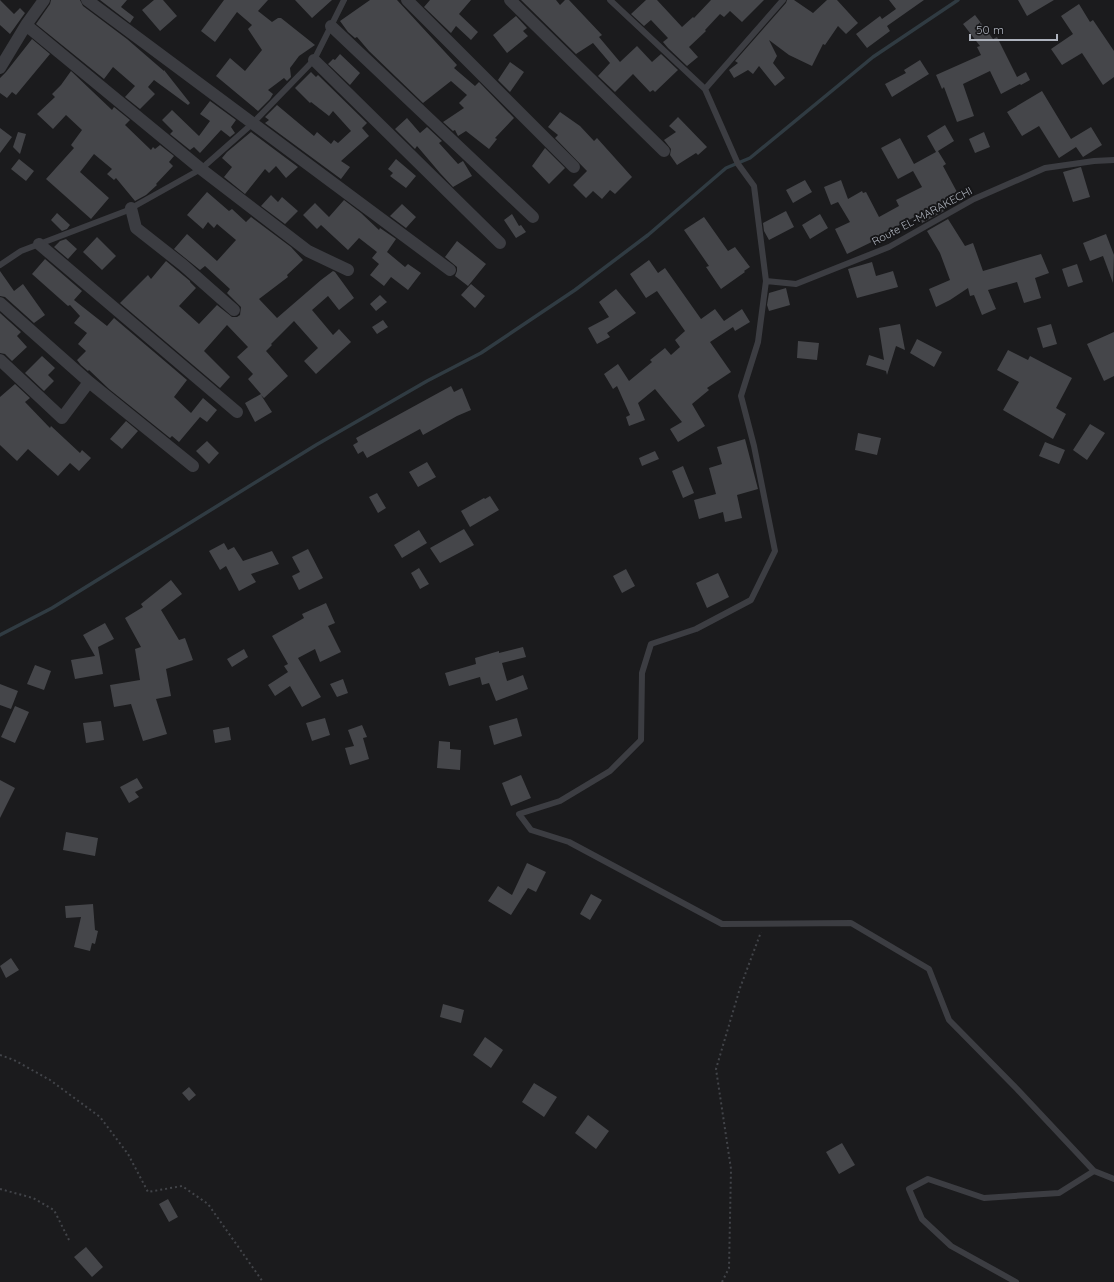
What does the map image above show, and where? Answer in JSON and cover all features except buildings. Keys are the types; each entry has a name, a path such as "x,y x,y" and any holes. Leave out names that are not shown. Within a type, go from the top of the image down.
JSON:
{"street":[{"path":"0,68 26,25 44,0"},
{"path":"87,0 450,270"},
{"path":"407,0 574,167"},
{"path":"510,0 664,151"},
{"path":"26,25 201,169 308,251 348,270"},
{"path":"331,26 533,217"},
{"path":"314,60 500,243"},
{"path":"131,208 136,228 183,265 234,310"},
{"path":"39,244 237,412"},
{"path":"0,303 89,382 193,466"},
{"path":"0,360 62,418 89,382"}],"lane":[{"path":"0,265 21,251 131,208 201,169 252,124 314,60 344,0"},
{"path":"610,0 705,89 738,164 754,186 766,282 758,342 741,396 754,446 775,551 751,600 696,629 651,644 642,674 641,740 610,771 560,801 519,814 531,830 569,842 722,924 851,923 929,969 949,1020 1017,1088 1094,1171 1114,1179"},
{"path":"705,89 783,0"},
{"name":"Route EL-MARAKECHI","path":"766,282 796,284 889,247 974,199 1045,168 1094,161 1114,160"},
{"path":"1016,1282 951,1246 922,1219 908,1189 928,1179 984,1198 1059,1194 1094,1171"}],"path":[{"path":"722,1282 729,1268 731,1169 716,1069 740,988 764,924"},
{"path":"0,1055 14,1060 50,1080 100,1117 128,1154 148,1192 182,1186 208,1204 263,1282"},
{"path":"0,1189 33,1198 54,1210 70,1242"}],"waterway":[{"path":"0,635 52,608 316,445 427,381 481,353 575,290 648,235 726,168 750,158 873,57 958,0"}]}
